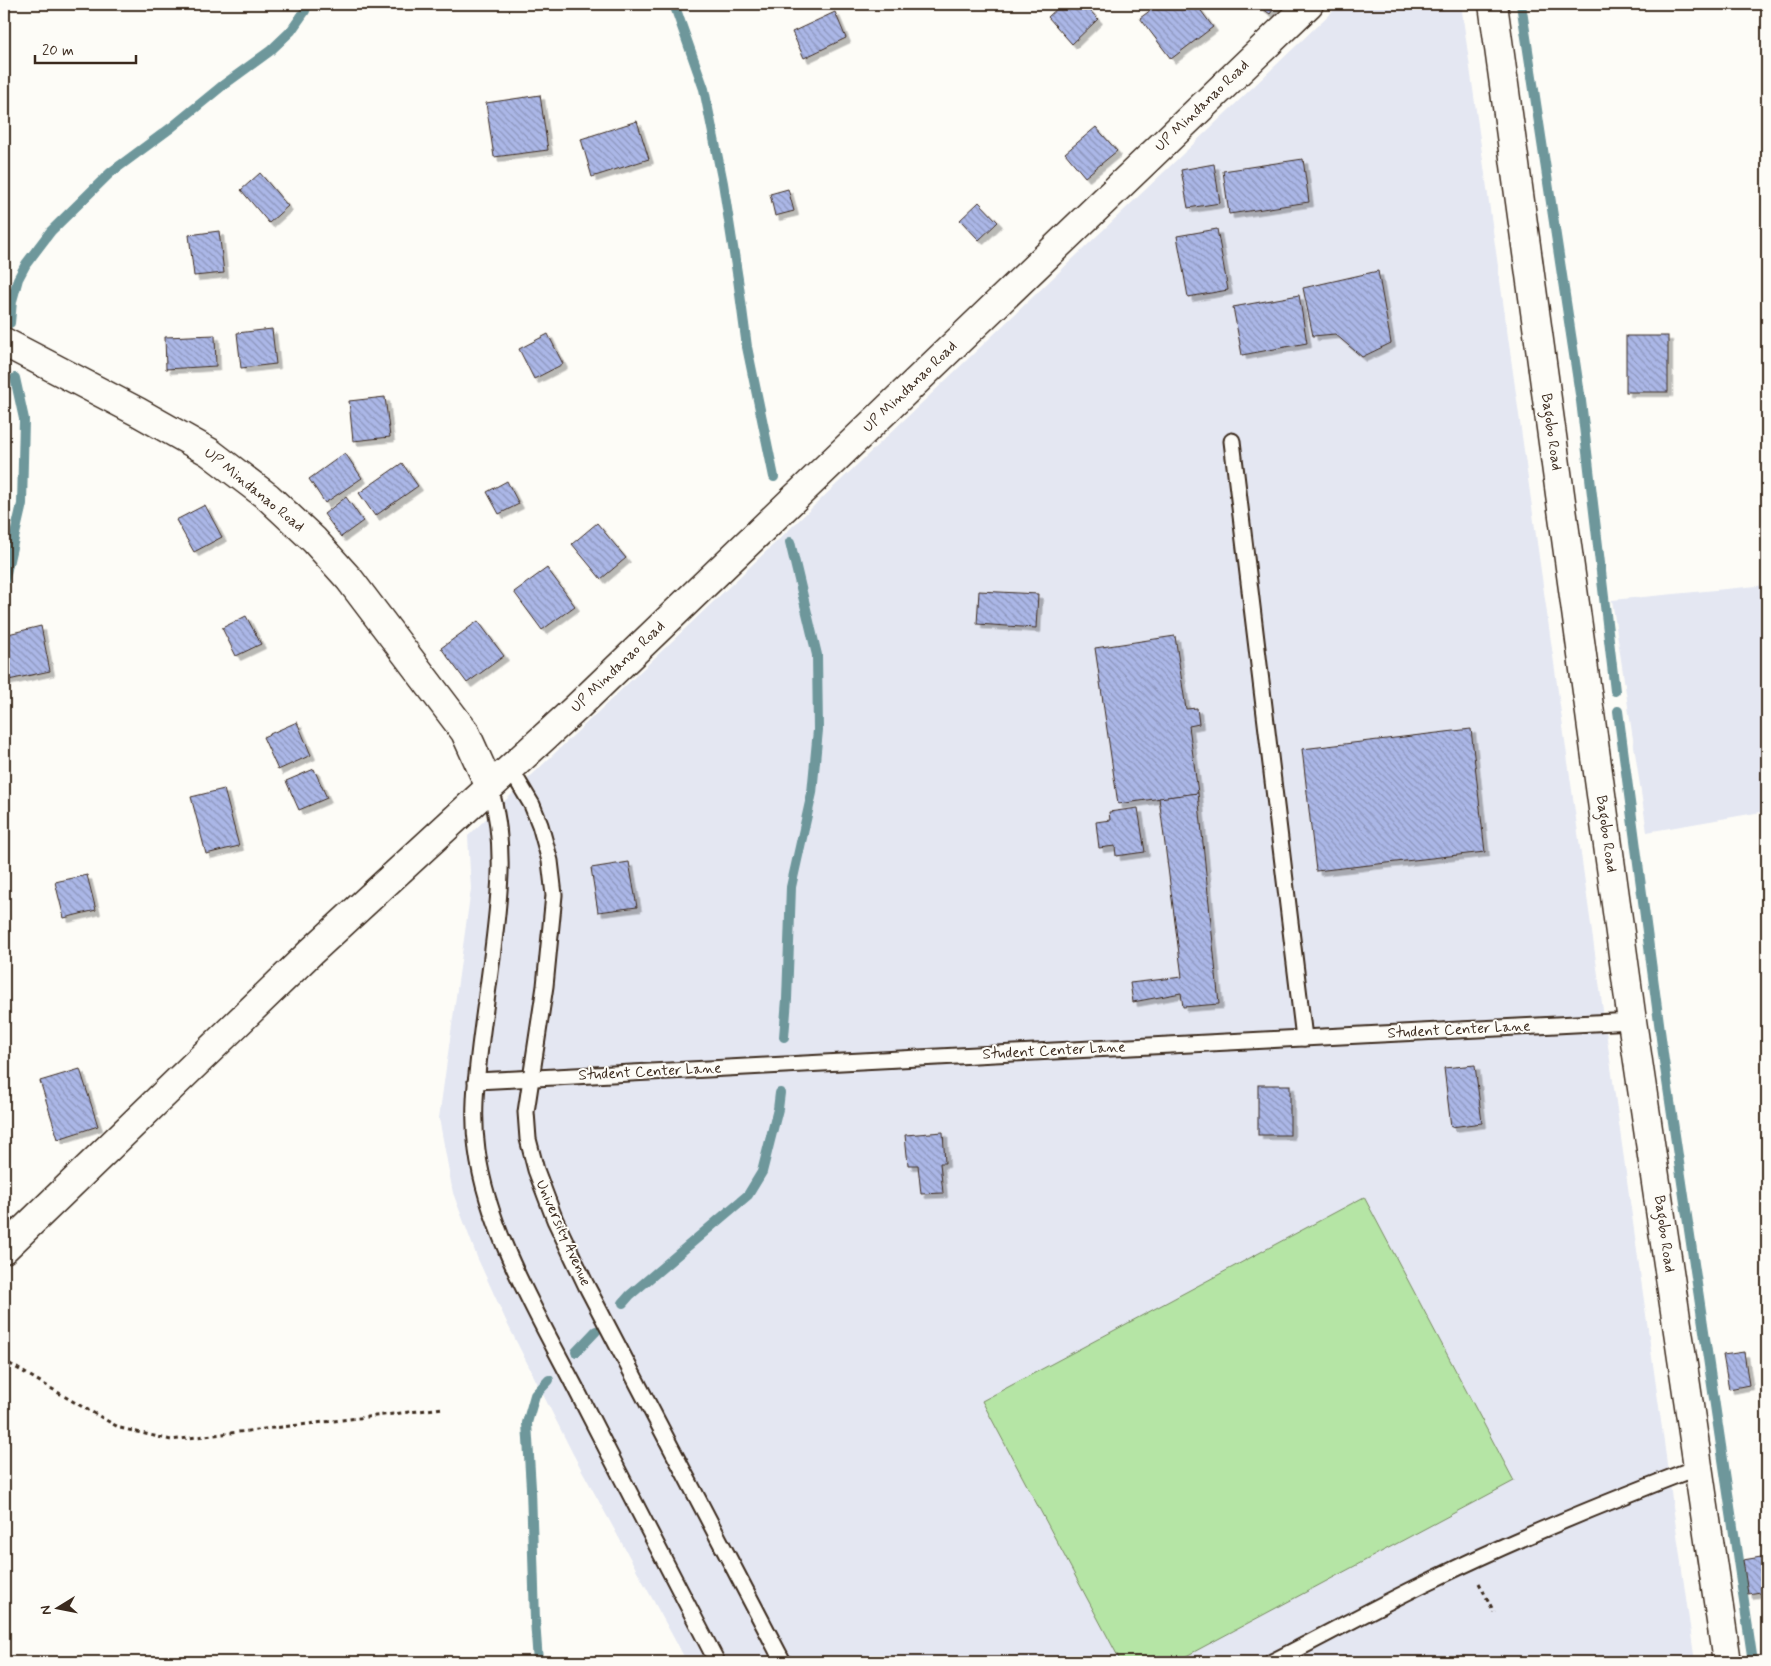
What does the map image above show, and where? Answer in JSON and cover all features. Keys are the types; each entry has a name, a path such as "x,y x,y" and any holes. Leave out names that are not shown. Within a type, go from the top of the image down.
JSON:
{"street":[{"name":"UP Mindanao Road","path":"4,342 138,412 209,452 268,498 314,540 350,580 465,732 490,787 589,696 1309,4"},
{"name":"Bagobo Road","path":"1492,4 1632,1021 1727,1662"},
{"name":"UP Mindanao Road","path":"465,732 510,768"},
{"path":"4,1249 311,952 490,787"}],"lane":[{"path":"1232,441 1304,1038"},
{"name":"University Avenue","path":"510,768 532,805 540,825 550,861 554,895 545,986 526,1112 528,1140 536,1170 555,1220 586,1285 783,1662"},
{"path":"490,787 499,830 501,891 476,1081 474,1113 476,1148 482,1185 505,1245 540,1320 717,1662"},
{"name":"Student Center Lane","path":"476,1081 1632,1021"},
{"path":"1272,1662 1433,1579 1619,1497 1698,1467"}],"path":[{"path":"4,1358 10,1364 120,1428 171,1440 444,1408"},
{"path":"1469,1563 1494,1612"}],"shaded area":[{"path":"1340,4 1461,4 1695,1662 687,1662 573,1454 508,1325 477,1257 453,1193 439,1118 471,889 468,836"},
{"path":"1767,585 1767,811 1647,832 1612,600"}],"green space":[{"path":"1364,1197 1514,1481 1175,1662 1121,1662 982,1401"}],"building":[{"path":"1062,4 1084,4 1098,19 1072,44 1048,17"},
{"path":"1159,4 1196,4 1213,27 1171,59 1140,18"},
{"path":"1256,4 1277,4 1270,14"},
{"path":"835,12 846,38 804,58 792,32"},
{"path":"540,95 548,150 494,157 486,103"},
{"path":"637,121 649,159 592,177 581,139"},
{"path":"1096,127 1117,151 1085,177 1065,153"},
{"path":"1303,159 1309,202 1229,214 1223,171"},
{"path":"1214,164 1220,203 1188,208 1181,170"},
{"path":"260,173 288,206 269,223 241,190"},
{"path":"788,189 794,211 775,216 770,194"},
{"path":"979,202 998,222 979,240 960,220"},
{"path":"1217,229 1228,290 1188,297 1177,236"},
{"path":"219,231 224,273 194,276 189,235"},
{"path":"1378,271 1391,343 1362,357 1335,334 1313,336 1303,288"},
{"path":"1299,295 1307,343 1242,355 1233,307"},
{"path":"272,329 276,364 241,368 237,333"},
{"path":"548,334 563,364 534,379 519,349"},
{"path":"215,335 216,366 166,369 165,337"},
{"path":"1626,336 1668,336 1668,392 1626,392"},
{"path":"385,397 390,437 353,441 349,401"},
{"path":"345,453 362,478 325,503 309,479"},
{"path":"402,463 418,486 375,516 359,493"},
{"path":"507,481 519,504 499,514 487,492"},
{"path":"346,497 363,521 341,537 324,514"},
{"path":"205,505 222,537 194,552 176,520"},
{"path":"597,523 626,558 601,579 572,544"},
{"path":"547,568 575,606 542,630 514,592"},
{"path":"979,591 1038,594 1036,628 977,624"},
{"path":"246,616 261,644 236,656 222,628"},
{"path":"478,621 504,656 467,683 441,648"},
{"path":"41,626 50,671 4,681 4,635"},
{"path":"1175,636 1186,709 1197,708 1199,724 1189,726 1198,793 1118,804 1095,648"},
{"path":"297,722 311,755 278,770 263,737"},
{"path":"1471,729 1485,852 1316,871 1302,749"},
{"path":"314,769 327,798 299,810 286,781"},
{"path":"224,789 239,846 206,854 191,797"},
{"path":"1198,793 1219,1004 1183,1007 1181,993 1133,1002 1130,983 1182,977 1159,798"},
{"path":"1138,808 1145,852 1116,856 1115,846 1099,848 1096,822 1110,820 1109,812"},
{"path":"629,862 637,907 598,912 591,868"},
{"path":"87,875 96,910 64,918 55,882"},
{"path":"1475,1065 1482,1123 1451,1127 1444,1068"},
{"path":"80,1069 98,1126 58,1139 40,1081"},
{"path":"1258,1085 1290,1085 1290,1135 1258,1135"},
{"path":"943,1132 945,1163 940,1163 943,1193 921,1194 918,1165 908,1165 905,1135"},
{"path":"1744,1352 1749,1385 1729,1389 1723,1355"},
{"path":"1767,1556 1767,1591 1748,1594 1743,1560"}],"waterway":[{"path":"10,323 12,301 18,279 26,264 51,231 110,173 270,51 291,31 305,11 307,4"},
{"path":"674,4 704,89 723,183 747,347 774,477"},
{"path":"1521,4 1581,401 1615,691"},
{"path":"4,582 22,504 24,419 15,378"},
{"path":"784,1037 791,887 812,793 818,730 817,655 790,542"},
{"path":"1618,711 1664,1061 1753,1662"},
{"path":"623,1303 748,1195 762,1172 778,1109 780,1093"},
{"path":"576,1352 596,1331"},
{"path":"538,1662 527,1423 535,1395 549,1380"}]}
